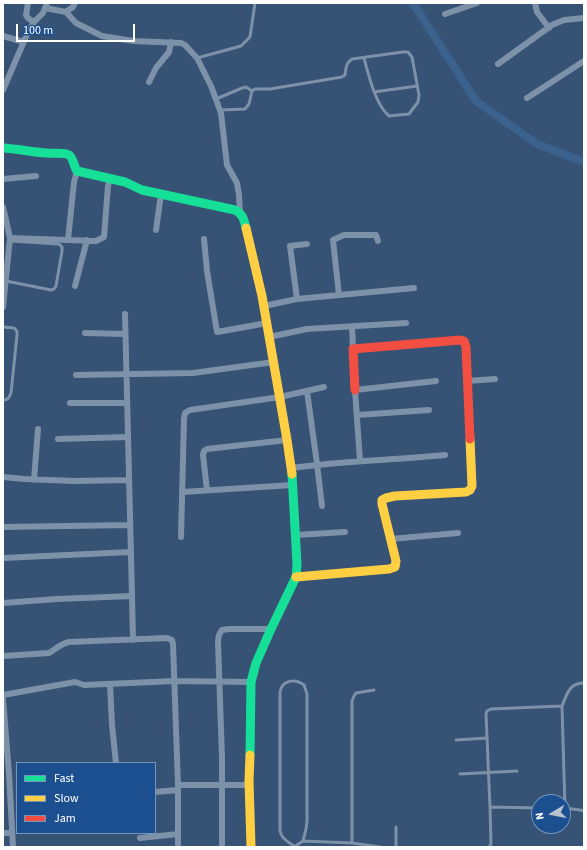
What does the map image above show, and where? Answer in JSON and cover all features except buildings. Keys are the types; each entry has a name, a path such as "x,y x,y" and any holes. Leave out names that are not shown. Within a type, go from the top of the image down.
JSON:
{"street":[{"path":"28,3 26,15 34,22"},
{"path":"66,12 73,7 75,3"},
{"path":"445,14 477,3"},
{"path":"535,3 537,12 549,28"},
{"path":"3,90 34,22 40,16 46,5 66,12 76,23 102,36 133,41 181,43 197,58 212,86 222,113 227,165 237,183 240,194 240,212 244,219 270,337 291,468 296,535 296,577 256,663 251,682 249,734 252,847"},
{"path":"498,64 549,28 564,20 584,18"},
{"path":"3,36 24,42"},
{"path":"149,82 156,68 169,52 171,42"},
{"path":"527,98 584,61"},
{"path":"3,148 68,154 71,156 77,171 74,182 68,240"},
{"path":"77,171 125,182 142,190 240,212"},
{"path":"3,179 36,176"},
{"path":"10,239 96,241 104,237 110,178"},
{"path":"156,230 161,194"},
{"path":"3,207 10,239 3,307"},
{"path":"339,295 333,240 344,235 376,235 378,241"},
{"path":"75,286 87,240"},
{"path":"204,240 207,271 217,332 267,323"},
{"path":"297,299 290,246 307,244"},
{"path":"264,306 297,299 414,288"},
{"path":"125,314 133,640"},
{"path":"270,337 307,329 406,323"},
{"path":"352,326 360,461"},
{"path":"85,333 125,334"},
{"path":"296,577 389,569 395,567 396,561 382,500 386,498 466,492 470,490 472,486 466,347 464,341 460,340 353,349"},
{"path":"76,375 193,372 274,362"},
{"path":"467,381 495,379"},
{"path":"355,390 436,381"},
{"path":"181,537 184,418 186,413 190,410 280,397 324,387"},
{"path":"307,391 322,506"},
{"path":"70,403 127,403"},
{"path":"357,415 429,410"},
{"path":"34,480 38,429"},
{"path":"58,439 128,437"},
{"path":"207,490 203,455 204,451 207,449 287,440"},
{"path":"291,468 317,464 445,455"},
{"path":"3,477 34,480 74,481 129,480"},
{"path":"182,492 292,485"},
{"path":"3,527 130,525"},
{"path":"296,535 345,532"},
{"path":"391,539 458,533"},
{"path":"3,558 131,552"},
{"path":"3,603 132,596"},
{"path":"222,847 219,635 222,630 229,628 271,629"},
{"path":"3,656 49,653 62,644 69,642 168,638 172,640 175,682 178,847"},
{"path":"3,695 75,682 84,685 175,682 251,682"},
{"path":"110,684 116,762"},
{"path":"3,699 9,766 13,847"},
{"path":"156,792 178,787 250,785"},
{"path":"3,834 12,833"},
{"path":"140,838 178,834"}],"lane":[{"path":"197,58 241,46 250,37 255,3"},
{"path":"220,110 246,109 252,92 255,89 270,89 342,77 345,75 349,61 352,59 408,52 412,57 419,95 418,102 409,114 389,116 384,112 371,84 364,58"},
{"path":"374,92 417,86"},
{"path":"216,99 246,87 252,92"},
{"path":"5,284 52,290 56,286 62,252 62,247 59,244 10,239"},
{"path":"3,327 14,328 17,331 17,335 11,393 9,398 3,400"},
{"path":"297,681 304,685 306,694 307,821 305,836 302,841 294,847 284,840 280,831 280,692 281,687 287,682 297,681"},
{"path":"564,794 562,706 568,691 572,686 579,683 584,683"},
{"path":"352,843 352,701 356,693 374,690"},
{"path":"489,847 491,844 487,711 490,709 562,706"},
{"path":"456,740 487,738"},
{"path":"460,774 517,771"},
{"path":"490,807 531,808"},
{"path":"571,809 584,811"},
{"path":"396,827 396,847"},
{"path":"302,841 352,843 380,847"}],"waterway":[{"path":"413,3 476,101 537,144 584,162"}],"traffic: fast":[{"path":"3,148 41,153 67,154 72,158 77,171 125,182 142,190 235,210 241,215 246,228"},
{"path":"250,755 251,682 256,663 296,577 297,564 292,474"}],"traffic: slow":[{"path":"246,228 262,296 292,474"},
{"path":"296,577 389,569 395,567 396,561 382,500 395,496 466,492 470,490 472,486 470,439"},
{"path":"250,755 249,781 251,847"}],"traffic: jam":[{"path":"355,390 353,349 460,340 464,341 466,347 470,439"}]}
